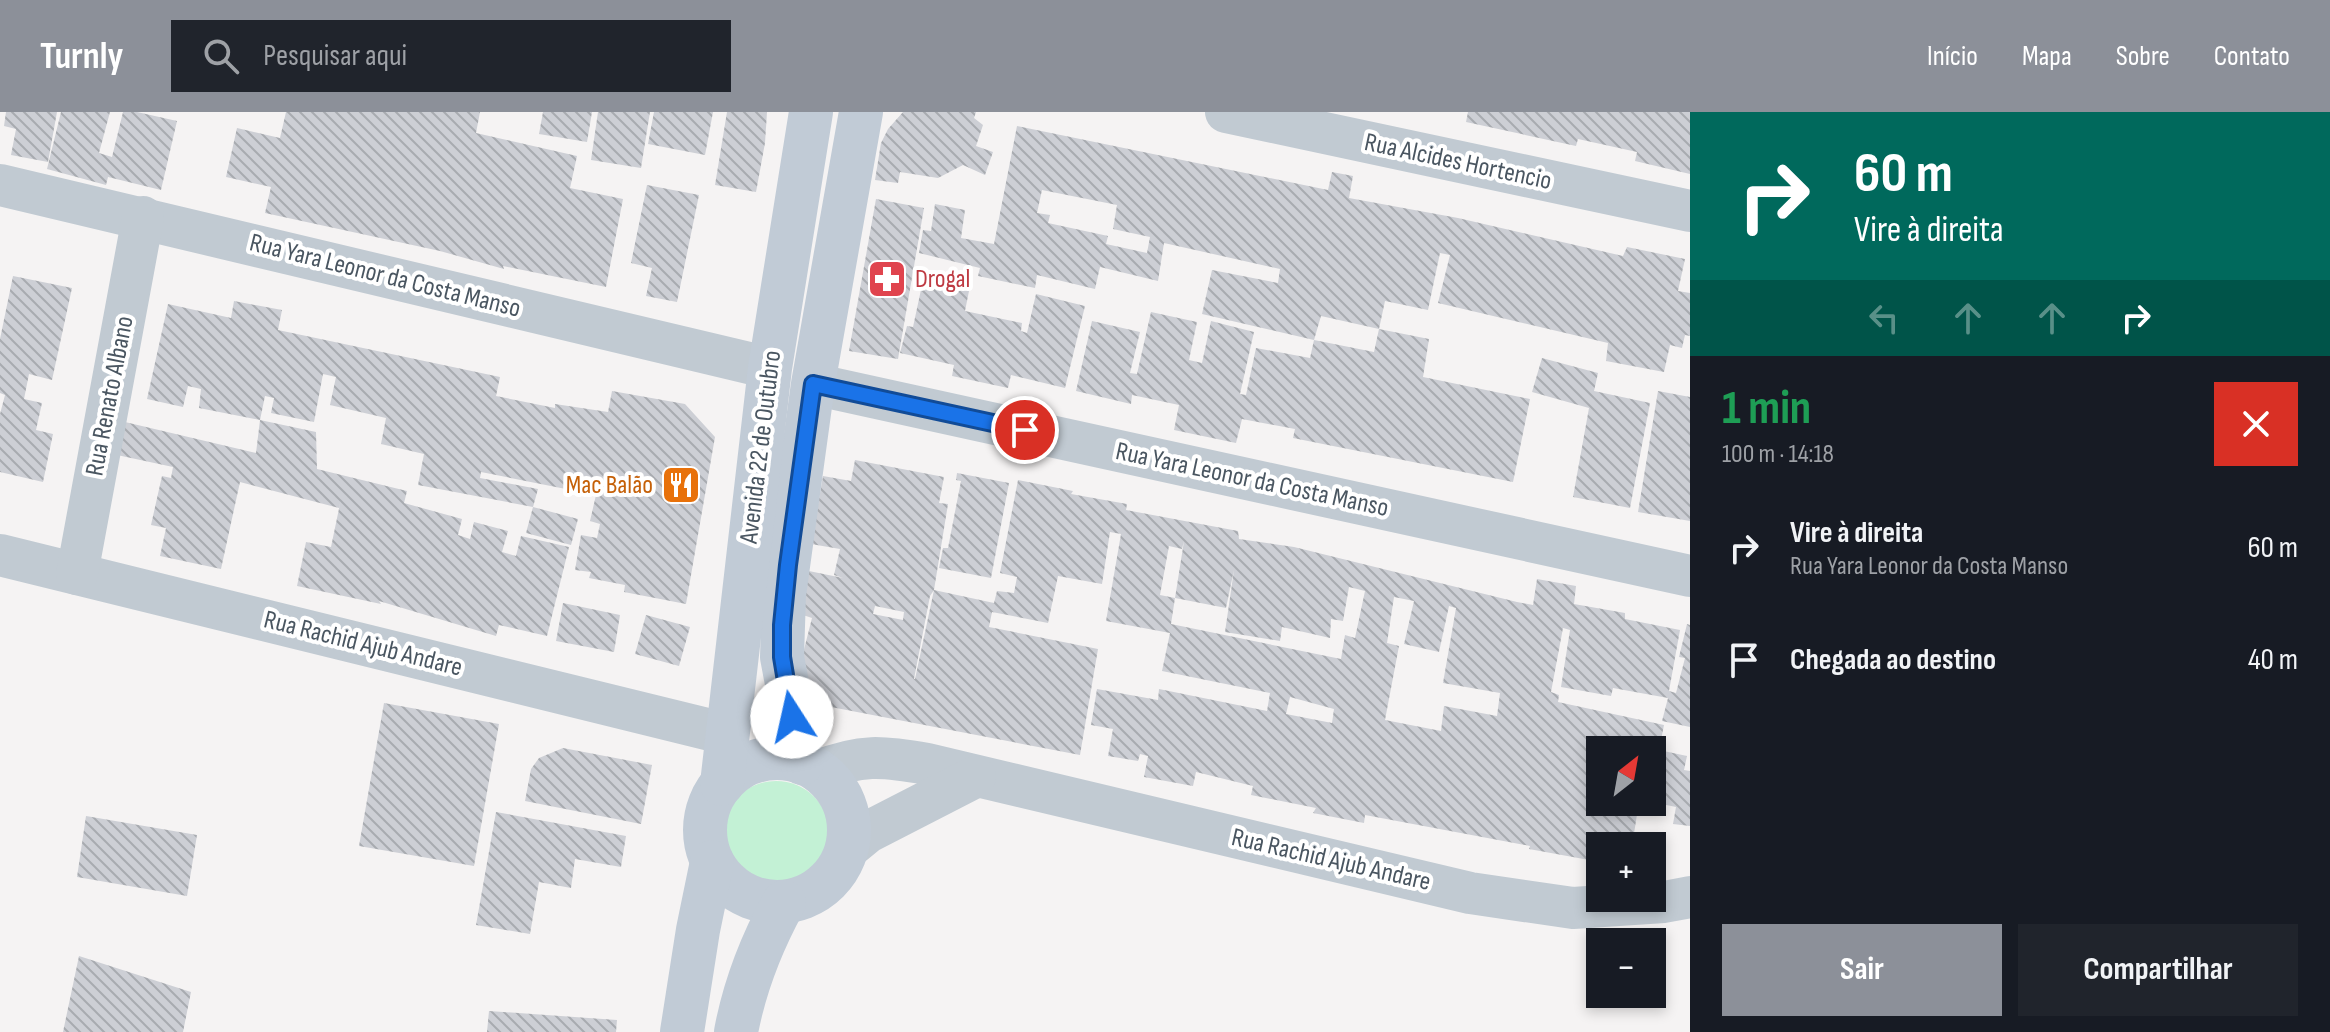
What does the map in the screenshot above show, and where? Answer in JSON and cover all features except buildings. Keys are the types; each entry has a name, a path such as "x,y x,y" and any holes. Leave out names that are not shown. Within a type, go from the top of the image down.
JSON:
{"street":[{"name":"Avenida 22 de Outubro","path":"722,784 770,368 811,112"},
{"name":"Avenida 22 de Outubro","path":"810,767 785,682 782,625 813,384 861,112"},
{"name":"Rua Alcides Hortencio","path":"1226,112 1690,211"},
{"name":"Rua Yara Leonor da Costa Manso","path":"0,185 770,368"},
{"name":"Rua Renato Albano","path":"77,574 143,217"},
{"name":"Rua Yara Leonor da Costa Manso","path":"813,384 1690,576"},
{"name":"Rua Rachid Ajub Andare","path":"0,555 727,734"},
{"name":"Rua Rachid Ajub Andare","path":"810,767 869,757 927,764 1470,893 1573,908 1664,902 1690,897"},
{"path":"788,759 810,767 836,789 847,813 846,850 836,872 818,890 796,900 762,901 742,893 725,880 712,862 706,842 705,821 711,802 722,784 745,766 759,761 788,759"},
{"path":"846,850 868,832 975,777"},
{"path":"682,1032 712,862"},
{"path":"736,1032 744,990 753,965 784,902"}],"green space":[{"path":"776,781 797,785 814,797 826,814 830,835 826,856 814,873 797,885 776,889 755,885 738,873 726,856 722,835 726,814 738,797 755,785"}],"place":[{"name":"Drogal","path":"887,279"},
{"name":"Mac Balão","path":"681,485"}],"route":[{"path":"792,717 782,657 782,625 813,384 1025,430"}]}
